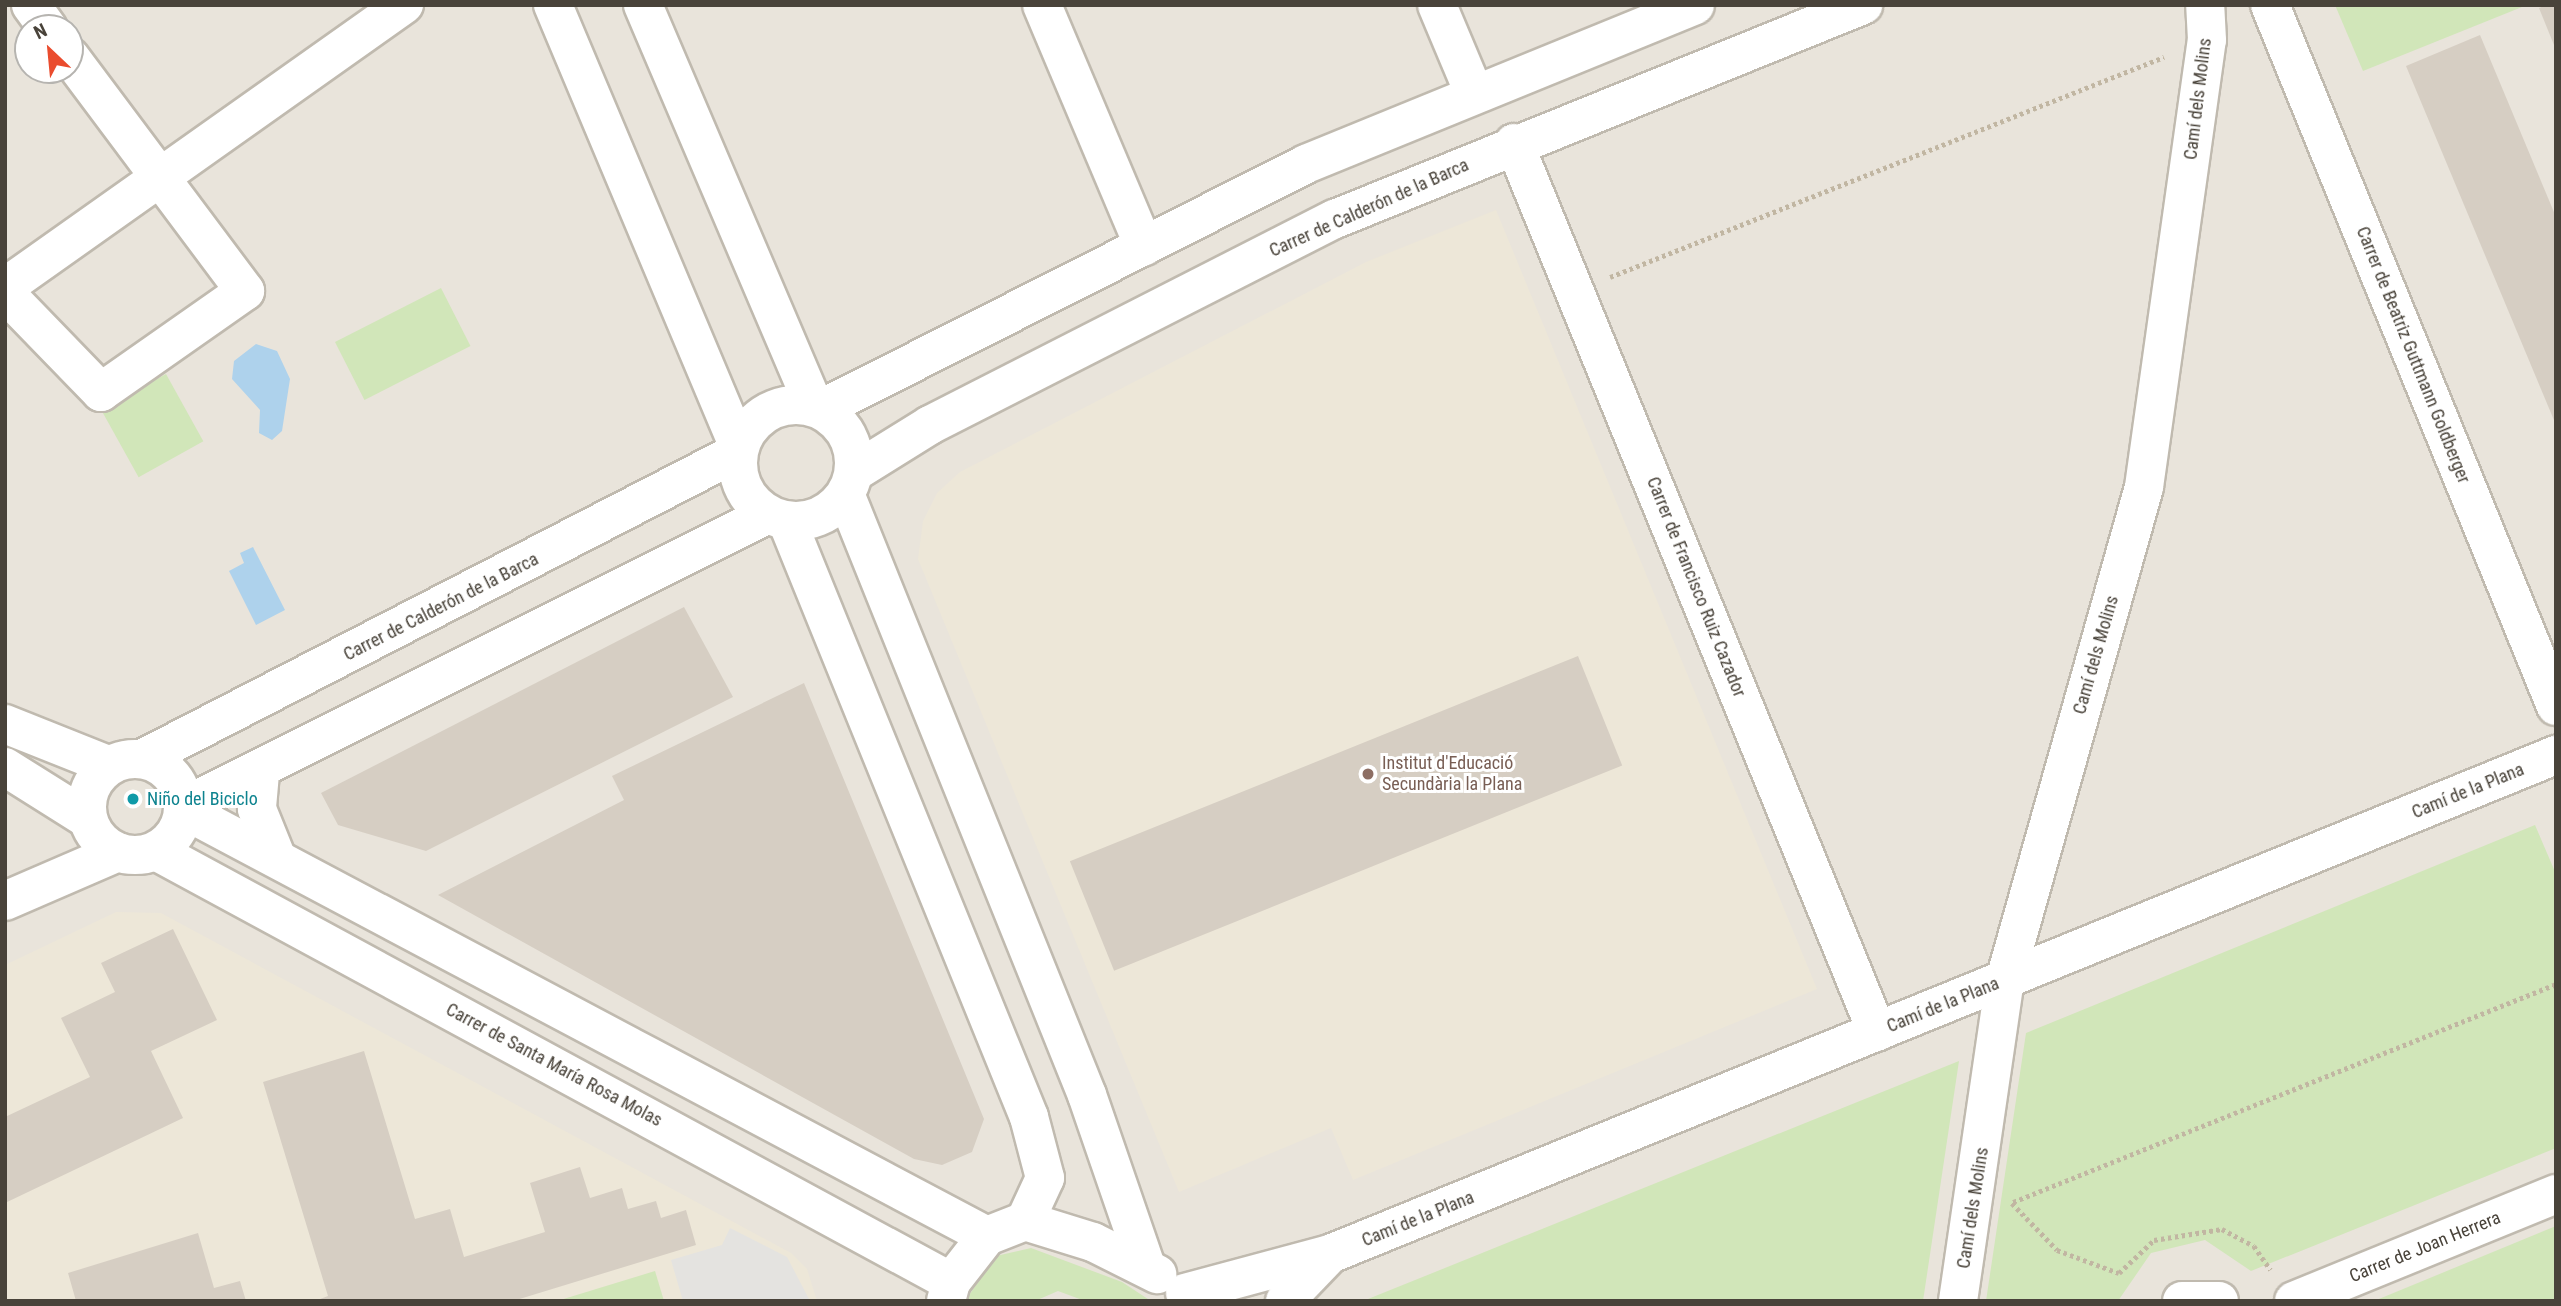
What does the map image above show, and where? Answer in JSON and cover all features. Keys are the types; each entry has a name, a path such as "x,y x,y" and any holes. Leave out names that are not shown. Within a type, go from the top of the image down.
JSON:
{"street":[{"path":"5,286 404,5"},
{"path":"553,5 737,449 742,489 777,518 1029,1117 1045,1178 1025,1221"},
{"path":"643,5 818,406 849,434 851,483 1087,1095 1146,1266"},
{"path":"1042,5 1144,246"},
{"path":"1437,5 1474,93"},
{"path":"737,449 768,409 818,406 1306,164 1474,93 1695,5"},
{"name":"Carrer de Calderón de la Barca","path":"851,483 930,425 1335,219 1514,143 1863,5"},
{"name":"Carrer de Beatriz Guttmann Goldberger","path":"2270,5 2556,706"},
{"name":"Camí dels Molins","path":"1958,1301 1973,1218 2005,980 2144,487 2206,22"},
{"path":"5,293 101,392 245,291 84,76"},
{"name":"Carrer de Francisco Ruiz Cazador","path":"1514,143 1877,1032"},
{"name":"Carrer de Calderón de la Barca","path":"126,762 737,449"},
{"path":"184,808 777,518 820,517 851,483"},
{"path":"5,724 173,774 184,808 176,834 156,850 100,834 5,767"},
{"path":"100,834 89,789 126,762"},
{"name":"Camí de la Plana","path":"1191,1297 1330,1254 2005,980 2552,766"},
{"path":"260,773 257,809 276,856"},
{"path":"184,808 987,1236"},
{"path":"11,897 100,834"},
{"name":"Carrer de Santa María Rosa Molas","path":"156,850 948,1292"},
{"name":"Carrer de Joan Herrera","path":"2297,1300 2556,1194"},
{"path":"948,1292 987,1236 1025,1221 1146,1266 1191,1297"},
{"name":"Camí de la Plana","path":"1285,1301 1330,1254"},
{"path":"2182,1301 2219,1301"}],"path":[{"path":"1575,291 2206,22"},
{"path":"1973,1218 2556,984"},
{"path":"2011,1202 2057,1250 2119,1273 2154,1240 2222,1229 2254,1245 2270,1270 2286,1264 2297,1300"}],"shaded area":[{"path":"5,5 2556,5 2556,1301 5,1301"},
{"name":"Institut d'Educació Secundària la Plana","path":"1496,210 1817,989 1353,1180 1331,1128 1179,1192 918,559 923,521 937,493 960,472 1366,262"},
{"path":"116,912 161,913 791,1253 807,1269 817,1301 5,1301 5,965"},
{"path":"730,1228 787,1257 810,1301 683,1301 671,1260 722,1245"}],"green space":[{"path":"2335,5 2527,5 2363,71"},
{"path":"441,288 471,346 364,400 335,342"},
{"path":"166,374 203,441 139,477 101,410"},
{"path":"2535,825 2556,874 2556,1148 2251,1271 2205,1240 2151,1253 2118,1301 1986,1301 2026,1033"},
{"path":"1959,1061 1923,1301 1363,1301"},
{"path":"2556,1226 2556,1301 2374,1301"},
{"path":"1031,1248 1122,1282 1151,1301 1085,1301 1058,1291 1035,1301 965,1301 996,1256"},
{"path":"655,1271 664,1301 557,1301"}],"water":[{"path":"256,344 277,351 290,379 282,431 272,440 259,433 260,410 232,379 234,361"},
{"path":"253,547 285,610 256,625 229,571 244,563 240,553"}],"building":[{"path":"2556,5 2556,50 2539,8"},
{"path":"2480,35 2556,217 2556,425 2406,66"},
{"path":"684,607 733,697 426,851 338,825 321,793"},
{"path":"1578,656 1622,765 1114,971 1070,861"},
{"path":"804,683 984,1119 972,1152 942,1165 914,1159 438,895 624,800 612,776"},
{"path":"173,929 217,1020 151,1051 183,1118 5,1203 5,1117 90,1077 61,1018 115,992 101,963"},
{"path":"364,1051 415,1219 450,1209 464,1257 545,1232 530,1183 580,1167 590,1198 622,1188 628,1209 656,1201 661,1218 686,1210 696,1245 513,1301 315,1301 328,1296 263,1082"},
{"path":"198,1233 214,1288 240,1281 246,1301 76,1301 68,1273"}],"place":[{"name":"Institut d'Educació Secundària la Plana","path":"1368,774"},
{"name":"Niño del Biciclo","path":"133,799"}]}
